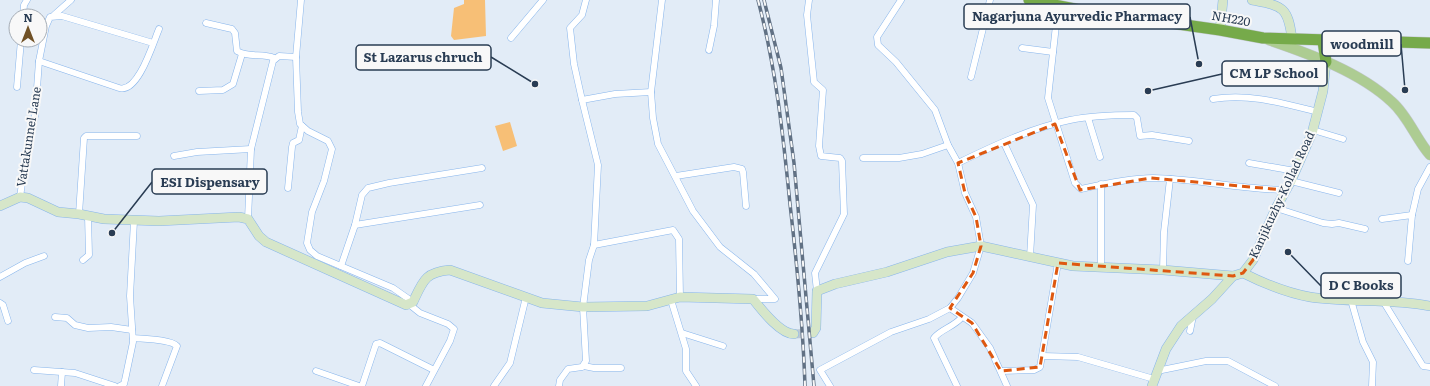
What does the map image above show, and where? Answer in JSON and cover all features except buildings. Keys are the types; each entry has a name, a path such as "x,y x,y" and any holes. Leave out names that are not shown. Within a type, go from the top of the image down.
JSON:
{"highway":[{"name":"NH220","path":"1029,0 1045,2 1058,7 1220,30 1263,38 1323,41 1430,43"},
{"path":"1323,41 1326,62"}],"main road":[{"path":"1220,30 1222,0"},
{"path":"1252,0 1276,4 1282,7 1289,18 1292,39"},
{"path":"1263,38 1309,54 1368,84 1394,103 1430,155"},
{"name":"Kanjikuzhy-Kollad Road","path":"1154,379 1166,349 1181,326 1233,276 1243,272 1253,260 1313,130 1318,112 1326,62"},
{"path":"0,206 20,197 28,198 58,212 134,222 238,217 248,219 259,236 266,242 406,305 412,303 423,281 435,271 450,270 542,303 583,307 646,306 676,298 752,299 765,314 785,332 794,334"},
{"path":"813,333 816,328 816,291 835,284 887,272 947,252 981,246 1073,266 1101,266 1233,276"},
{"path":"1243,272 1265,284 1310,297 1416,303 1430,306"}],"street":[{"path":"54,15 71,0"},
{"path":"301,0 296,57 298,112 300,124 308,131 328,141 332,149 324,181 312,212 307,243 310,250 317,256 393,288 412,303 420,314 448,324 454,328 450,341 426,386"},
{"path":"511,38 543,0"},
{"path":"584,366 586,361 583,307 589,260 594,245 598,165 574,64 570,28 582,15 586,0"},
{"path":"662,0 651,92 653,118 658,144 693,211 720,247 754,274 775,299 752,299"},
{"path":"709,50 714,26 716,0"},
{"path":"809,0 808,22 814,82 823,90 819,146 821,156 840,158 842,161 844,214 815,273 816,291"},
{"path":"830,386 820,370 891,332 929,318 950,308 969,280 981,246 976,217 965,193 958,163 948,145 934,110 896,62 878,45 877,37 901,0"},
{"path":"971,77 990,0"},
{"path":"1058,7 1048,98 1075,183 1081,189 1101,184 1151,178 1259,190 1284,190"},
{"path":"54,15 62,16 153,43"},
{"name":"Vattakunnel Lane","path":"20,197 27,149 35,116 39,61 48,21 54,15"},
{"path":"206,23 232,29 238,51 242,54 268,56 274,58 279,56 296,57"},
{"path":"39,61 122,89 130,86 142,71 159,29"},
{"path":"17,87 20,48"},
{"path":"1022,48 1053,52"},
{"path":"199,91 223,90 233,84 242,54"},
{"path":"248,219 251,149 274,58"},
{"path":"582,100 615,94 651,92"},
{"path":"1213,99 1232,96 1260,98 1318,112"},
{"path":"958,163 1004,143 1055,124 1088,118 1134,115 1137,118 1140,136 1152,135 1189,141"},
{"path":"1088,118 1100,157"},
{"path":"288,188 292,147 293,143 299,140 302,126"},
{"path":"1313,130 1344,139"},
{"path":"83,260 89,255 84,215 84,138 86,136 137,136"},
{"path":"1004,143 1033,205 1030,257"},
{"path":"863,158 899,158 922,154 948,145"},
{"path":"174,156 197,152 251,149"},
{"path":"1249,163 1295,171"},
{"path":"1408,261 1410,224 1418,189 1430,167"},
{"path":"341,266 355,225 362,195 368,188 482,168"},
{"path":"676,176 739,168 743,172 746,206"},
{"path":"1163,270 1164,232 1170,179"},
{"path":"1291,180 1339,193"},
{"path":"1101,184 1101,266"},
{"path":"355,225 480,205"},
{"path":"1276,208 1323,223 1339,223 1365,229"},
{"path":"1382,219 1412,215"},
{"path":"120,386 124,384 133,338 130,296 134,222"},
{"path":"594,245 673,230 679,239 676,298 686,349 686,371 696,386"},
{"path":"0,277 25,263 44,256"},
{"path":"1001,371 1034,370 1040,367 1058,263"},
{"path":"494,386 510,363 526,297"},
{"path":"1351,300 1363,342 1373,362 1372,386"},
{"path":"1383,301 1422,366 1430,367"},
{"path":"0,303 4,305 8,320"},
{"path":"950,308 972,323 990,348 1007,386"},
{"path":"1190,331 1193,316"},
{"path":"55,317 67,318 75,325 88,328 111,327 132,330"},
{"path":"957,386 934,338 937,334 962,317"},
{"path":"682,333 723,346"},
{"path":"133,338 162,341 175,344 177,346 162,386"},
{"path":"362,386 376,344 380,344 434,370"},
{"path":"1043,356 1078,358 1154,379 1206,362 1228,361 1275,386"},
{"path":"559,386 560,380 568,369 584,366 594,368 621,368"},
{"path":"34,370 87,376 115,386"},
{"path":"316,371 359,386"},
{"path":"61,386 62,372"}],"highlighted area":[{"path":"1055,124 1080,190 1151,178 1284,190 1253,260 1243,273 1233,276 1058,263 1040,367 1001,371 972,323 950,308 973,273 981,246 976,217 965,193 958,163"}],"shaded area":[{"path":"464,0 485,0 486,36 454,40 451,36 454,8 464,4"},
{"path":"510,122 517,146 503,151 495,126"}],"tunnel":[{"path":"794,334 813,333"}],"railway":[{"path":"758,0 770,51 782,127 803,340 805,386"},
{"path":"764,0 781,68 794,163 814,386"}],"place":[{"name":"Nagarjuna Ayurvedic Pharmacy","path":"1199,64"},
{"name":"St Lazarus chruch","path":"535,84"},
{"name":"woodmill","path":"1405,90"},
{"name":"CM LP School","path":"1148,91"},
{"name":"ESI Dispensary","path":"112,233"},
{"name":"D C Books","path":"1288,252"}]}
